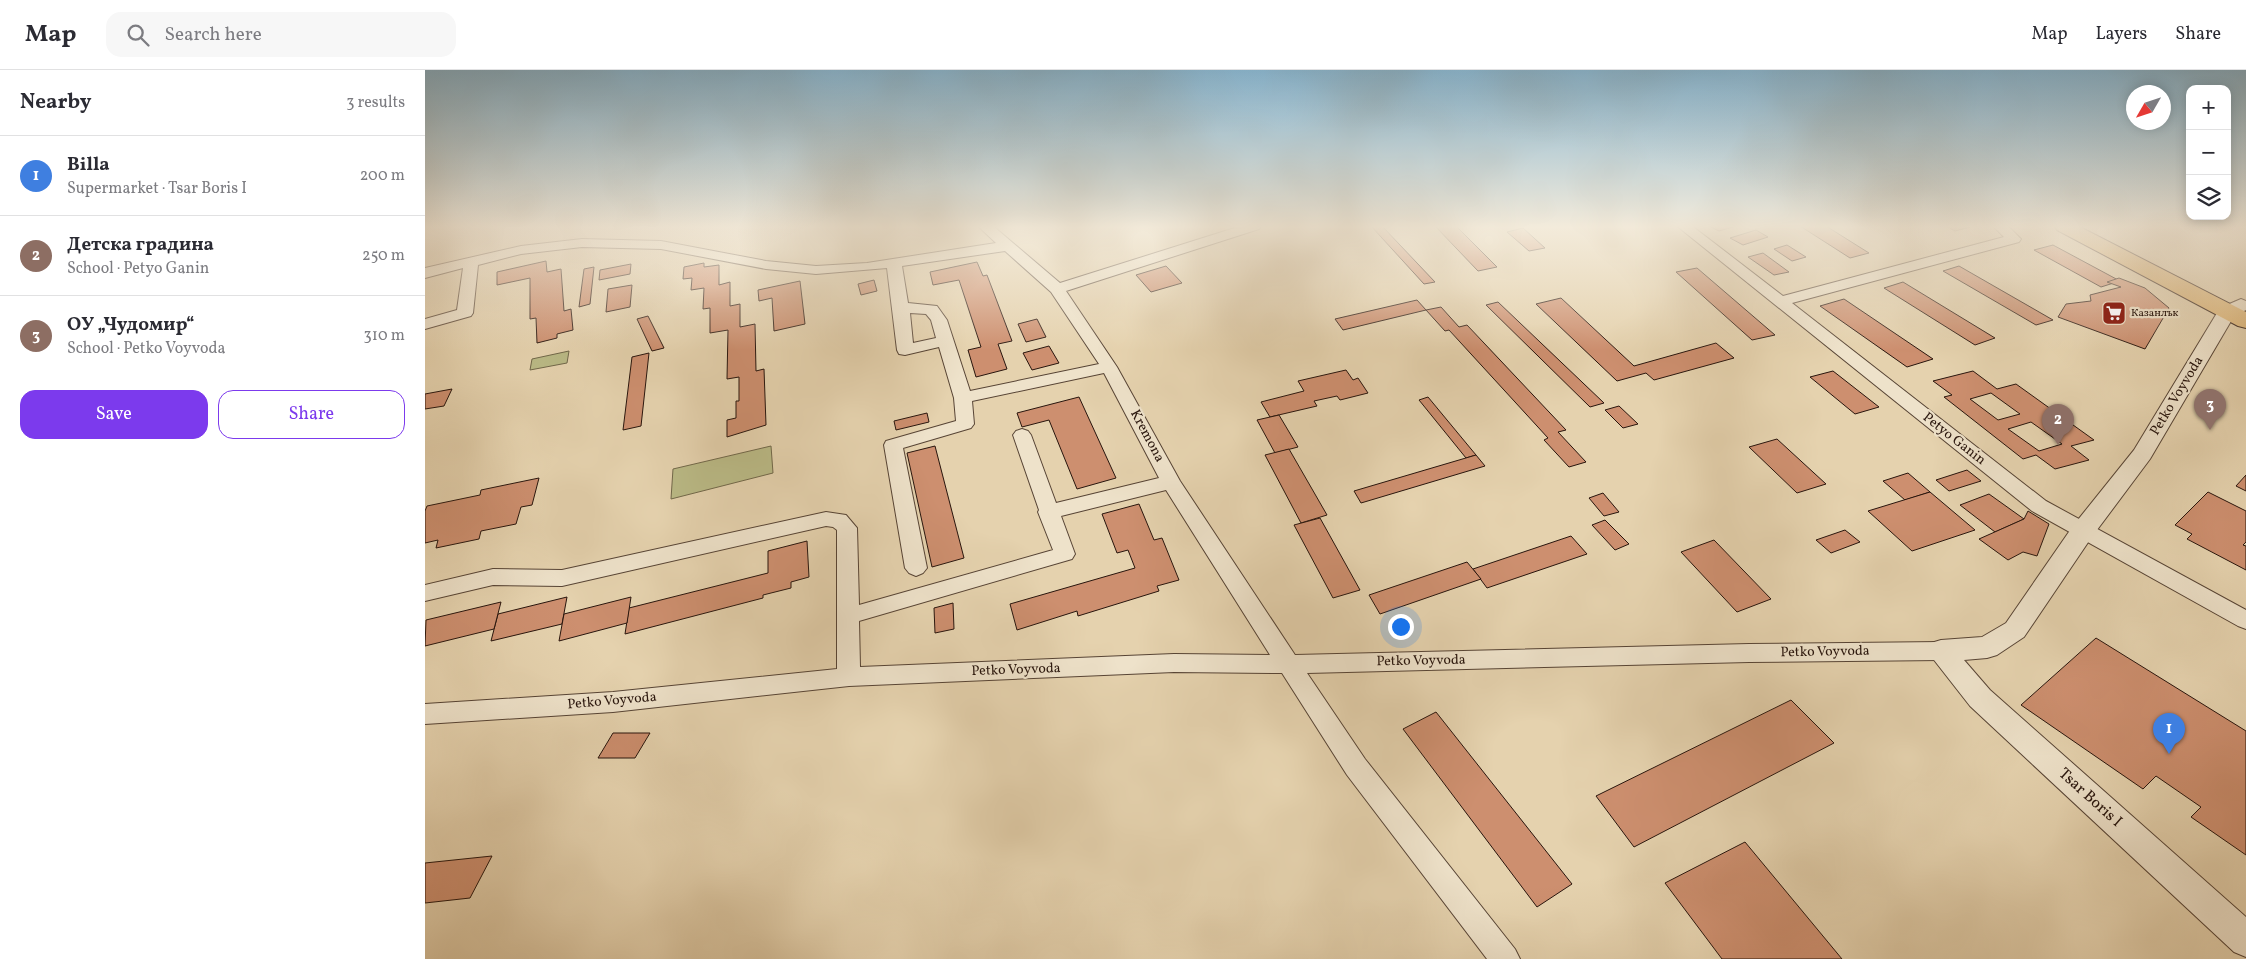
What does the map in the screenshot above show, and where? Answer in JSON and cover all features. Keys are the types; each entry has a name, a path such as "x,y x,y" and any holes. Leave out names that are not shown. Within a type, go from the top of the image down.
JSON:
{"main road":[{"path":"2149,267 2240,312"},
{"path":"2162,267 2240,312"}],"street":[{"path":"425,273 448,267"},
{"path":"425,324 465,313 470,267"},
{"path":"791,267 816,270 870,267"},
{"path":"895,267 905,350 945,341"},
{"name":"Kremona","path":"1034,267 1057,289 1109,366 1171,482 1287,664 1356,767 1505,959"},
{"path":"1057,289 1124,267"},
{"name":"Petyo Ganin","path":"1736,267 2039,506 2082,532 2246,620"},
{"path":"1779,302 1908,267"},
{"path":"901,306 931,309 939,320 963,398 965,424 893,445 916,568"},
{"name":"Petko Voyvoda","path":"425,714 613,702 849,677 1174,663 1287,664 1749,653 1941,651 1987,647 2015,630 2082,532 2142,454 2240,312"},
{"path":"963,398 1109,366"},
{"path":"849,616 1065,554 1048,512 1022,435"},
{"path":"1048,512 1171,482"},
{"path":"425,593 493,577 562,578 827,519 839,520 847,528 849,677"},
{"name":"Tsar Boris I","path":"1941,651 1980,698 2246,940"}],"green space":[{"path":"569,351 567,363 530,370 532,359"},
{"path":"771,446 773,473 671,499 673,469"}],"building":[{"path":"517,267 547,267 547,272 561,269 564,311 571,309 573,330 557,334 557,338 537,343 536,318 530,319 530,278 497,285 497,272"},
{"path":"594,267 590,304 579,307 584,269"},
{"path":"631,267 630,274 599,280 600,270"},
{"path":"684,267 719,267 719,285 730,282 730,306 740,304 740,327 755,324 756,371 764,369 766,425 727,437 727,420 736,418 736,401 739,401 739,377 727,379 728,330 710,333 710,308 703,309 704,288 691,290 692,278 683,279"},
{"path":"951,267 979,267 983,276 987,275 1012,341 998,344 1007,369 976,377 968,350 981,347 959,280 933,285 930,272"},
{"path":"1167,267 1182,283 1151,292 1136,275"},
{"path":"1409,267 1421,267 1435,282 1424,284"},
{"path":"1475,267 1495,267 1478,271"},
{"path":"1763,267 1783,267 1789,272 1774,275"},
{"path":"1962,267 2053,320 2036,325 1943,271"},
{"path":"2066,267 2095,267 2120,281 2101,287"},
{"path":"1697,268 1775,335 1752,340 1676,272"},
{"name":"Казанлък","path":"2119,278 2145,288 2169,308 2145,349 2058,317 2066,304 2091,301 2090,295 2121,287 2107,282"},
{"path":"874,280 877,291 861,295 858,284"},
{"path":"800,281 805,324 774,331 772,298 759,301 758,290"},
{"path":"1903,282 1995,338 1975,345 1884,288"},
{"path":"632,285 630,307 606,312 608,289"},
{"path":"1561,298 1634,366 1716,343 1734,358 1654,380 1646,373 1617,381 1536,304"},
{"path":"1844,299 1933,359 1907,367 1820,306"},
{"path":"1417,300 1426,310 1343,330 1335,319"},
{"path":"1498,302 1604,403 1590,407 1486,305"},
{"path":"1441,307 1459,327 1467,325 1566,430 1558,432 1586,462 1569,467 1544,440 1548,438 1449,330 1445,331 1426,310"},
{"path":"648,316 664,348 652,351 637,319"},
{"path":"1037,319 1046,337 1026,342 1018,324"},
{"path":"1049,346 1059,363 1032,370 1023,353"},
{"path":"649,353 641,426 623,430 632,357"},
{"path":"1346,370 1353,380 1358,378 1368,393 1340,400 1337,396 1314,401 1317,406 1270,417 1261,402 1304,391 1298,381"},
{"path":"1833,371 1879,407 1855,414 1810,377"},
{"path":"1973,371 1997,389 2016,384 2094,440 2071,446 2089,460 2055,469 2036,455 2023,459 1944,397 1952,395 1933,381","holes":["1991,393 2020,414 1998,420 1970,399","2031,422 2062,444 2039,451 2008,429"]},
{"path":"452,389 444,406 425,409 425,394"},
{"path":"1079,397 1116,478 1077,489 1049,420 1022,427 1017,413"},
{"path":"1428,397 1476,455 1466,458 1419,400"},
{"path":"1619,406 1638,424 1623,428 1605,410"},
{"path":"927,413 929,422 896,430 894,421"},
{"path":"1279,415 1298,447 1275,453 1257,420"},
{"path":"1777,439 1826,484 1797,493 1749,447"},
{"path":"935,446 964,558 932,567 907,453"},
{"path":"1289,449 1327,515 1301,523 1265,455"},
{"path":"1476,455 1485,466 1361,503 1354,491"},
{"path":"1967,470 1981,481 1949,491 1936,480"},
{"path":"1908,473 1930,492 1905,500 1883,481"},
{"path":"2246,475 2246,491 2236,486"},
{"path":"539,478 532,505 521,507 516,524 481,531 479,539 436,548 438,540 425,543 425,511 427,506 480,495 481,490"},
{"path":"1930,492 1975,530 1912,551 1868,511"},
{"path":"2208,492 2246,511 2246,542 2243,545 2246,546 2246,570 2187,539 2192,534 2175,525"},
{"path":"1603,493 1619,512 1604,516 1589,498"},
{"path":"1989,494 2024,519 1995,532 1960,505"},
{"path":"1139,504 1154,540 1162,538 1179,580 1157,586 1159,591 1078,616 1077,611 1017,630 1010,604 1135,568 1128,550 1117,553 1102,514"},
{"path":"2028,511 2049,524 2037,556 2023,552 2008,560 1979,539 2024,519"},
{"path":"1320,518 1360,590 1333,598 1294,525"},
{"path":"1605,520 1629,544 1615,550 1592,525"},
{"path":"1845,530 1860,542 1831,553 1816,540"},
{"path":"1571,536 1587,554 1487,588 1473,569"},
{"path":"1714,540 1771,599 1737,612 1681,552"},
{"path":"807,541 809,577 791,582 791,588 763,595 763,598 625,634 629,608 768,573 768,551"},
{"path":"1467,562 1481,579 1380,614 1369,595"},
{"path":"567,597 562,624 491,641 498,614"},
{"path":"631,597 627,623 559,641 564,614"},
{"path":"501,602 494,629 425,646 426,620"},
{"path":"953,603 954,629 935,633 934,608"},
{"path":"2096,638 2246,731 2246,855 2191,817 2201,807 2156,776 2143,789 2021,705"},
{"path":"1791,700 1834,743 1634,847 1596,796"},
{"path":"1436,712 1572,884 1537,907 1403,729"},
{"path":"613,733 650,733 635,758 598,758"},
{"path":"1745,842 1842,959 1722,959 1665,883"},
{"path":"492,856 470,898 425,903 425,863"}],"place":[{"name":"Казанлък","path":"2114,313"},
{"name":"ОУ „Чудомир“","path":"2210,430"},
{"name":"Детска градина","path":"2058,445"},
{"name":"Billa","path":"2169,754"}]}
